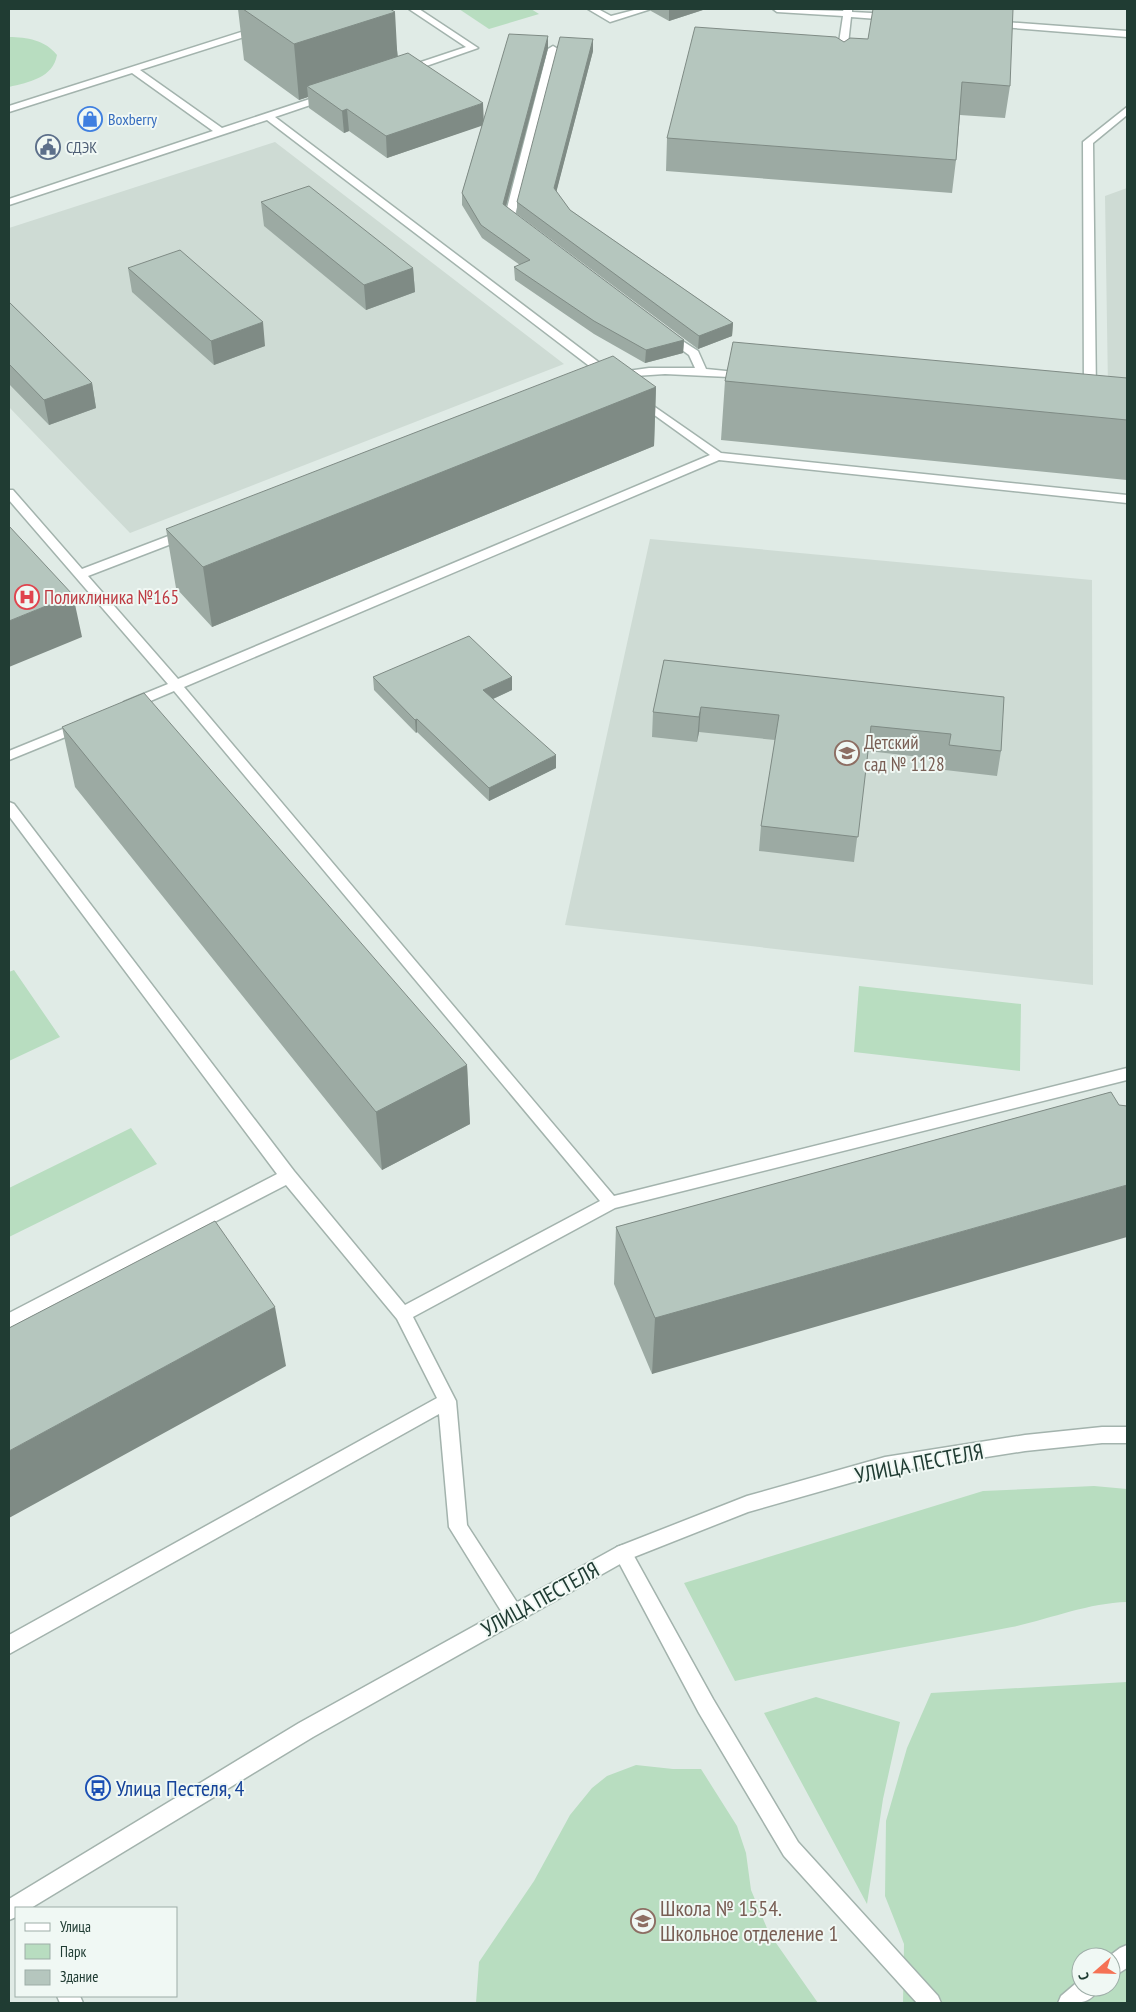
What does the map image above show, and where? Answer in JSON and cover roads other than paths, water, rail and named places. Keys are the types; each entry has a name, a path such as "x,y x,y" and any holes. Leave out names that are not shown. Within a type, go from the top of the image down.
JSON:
{"street":[{"path":"398,73 473,48 413,9"},
{"path":"592,9 610,20 647,9"},
{"path":"777,9 848,12 905,18"},
{"path":"840,69 848,12"},
{"path":"982,24 1127,34"},
{"path":"9,109 270,26"},
{"path":"526,228 510,216 553,49"},
{"path":"132,69 221,132"},
{"path":"9,202 342,92"},
{"path":"1090,406 1088,142 1127,110"},
{"path":"268,116 608,376 718,456"},
{"path":"662,330 694,354 702,372"},
{"path":"589,379 629,372 702,372 762,377"},
{"path":"114,712 718,456 1127,499"},
{"path":"9,493 176,686 611,1203"},
{"path":"79,575 200,529"},
{"path":"9,756 88,723"},
{"path":"9,807 288,1176 403,1314 448,1401 458,1527 513,1612"},
{"path":"403,1314 611,1203 1127,1074"},
{"path":"9,1321 288,1176"},
{"path":"9,1645 448,1401"},
{"name":"УЛИЦА ПЕСТЕЛЯ","path":"18,1907 306,1730 513,1612 623,1553 747,1504 885,1466 1025,1444 1102,1435 1127,1436"},
{"path":"623,1553 706,1706 791,1849 931,2003"}],"place":[{"name":"Boxberry","path":"90,119"},
{"name":"СДЭК","path":"48,147"},
{"name":"Поликлиника №165","path":"27,597"},
{"name":"Детский сад № 1128","path":"847,753"},
{"name":"Улица Пестеля, 4","path":"98,1788"},
{"name":"Школа № 1554. Школьное отделение 1","path":"643,1921"}]}
